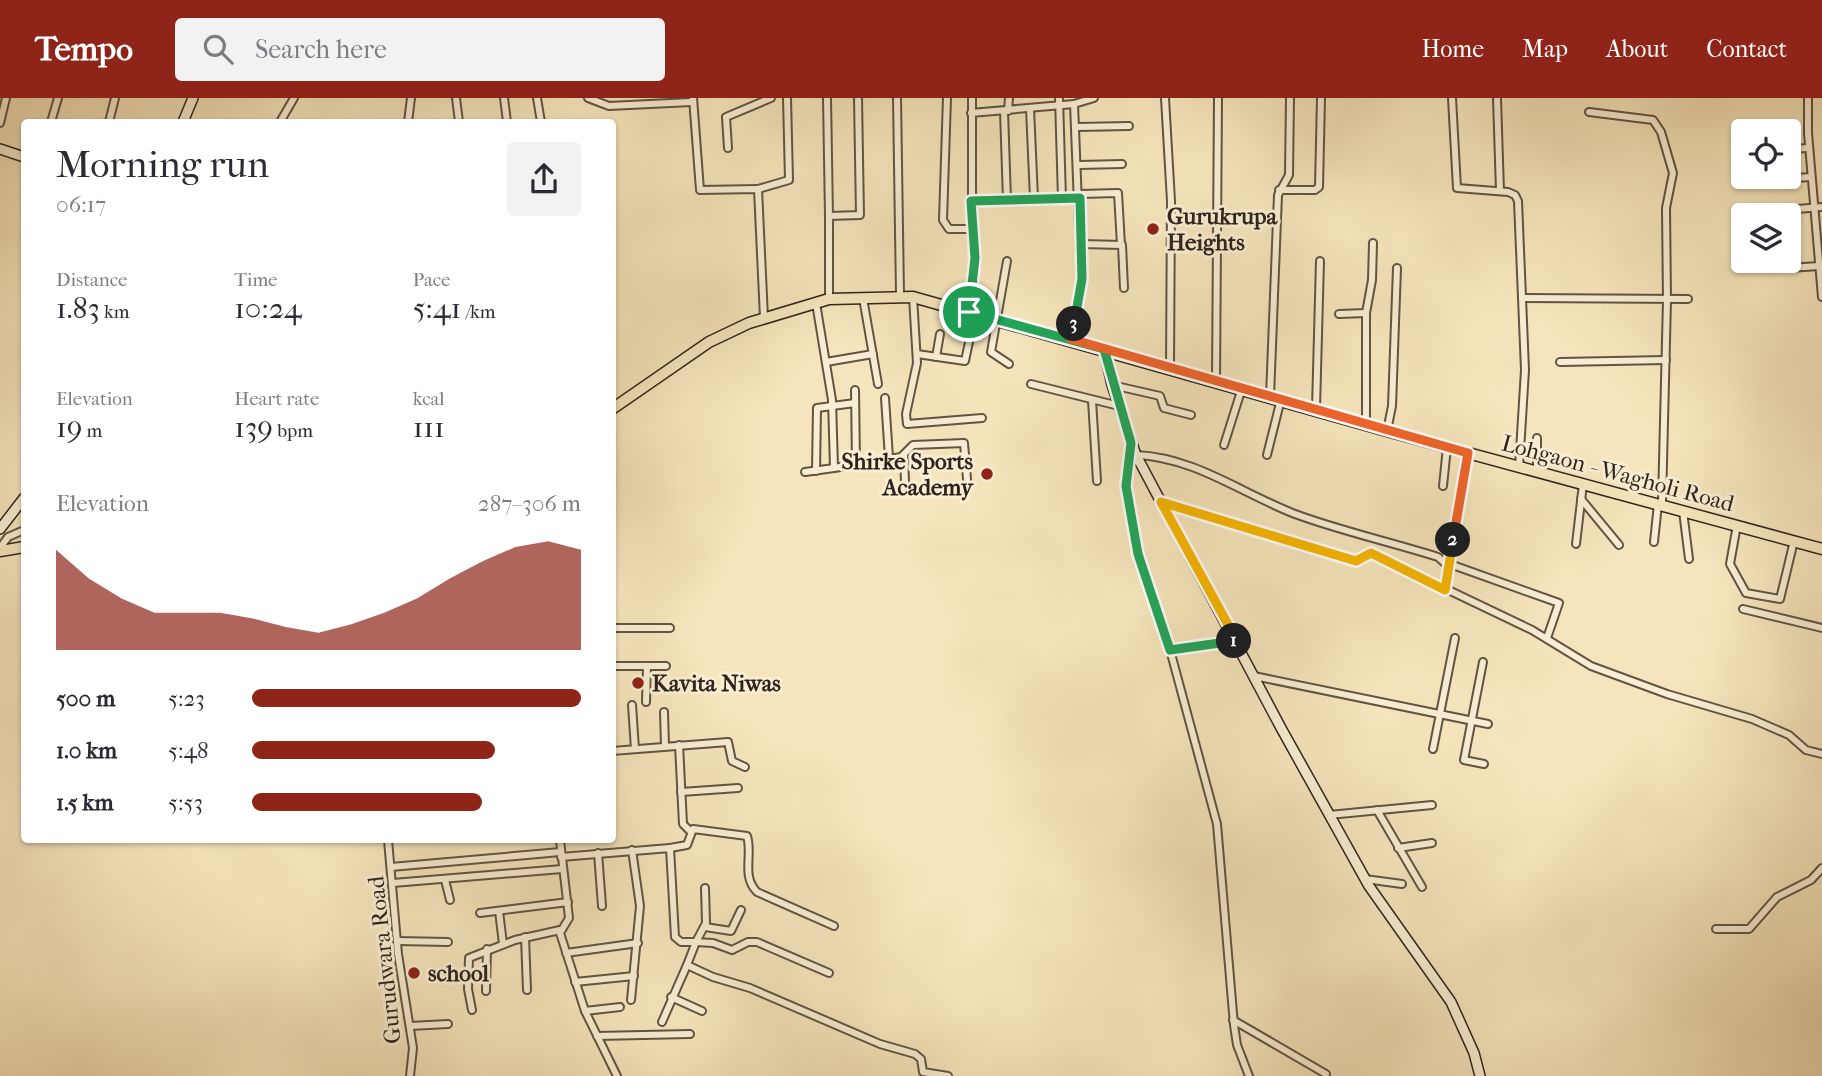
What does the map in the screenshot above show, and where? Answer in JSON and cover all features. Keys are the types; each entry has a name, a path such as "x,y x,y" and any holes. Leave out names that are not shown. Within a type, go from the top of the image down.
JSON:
{"main road":[{"name":"Lohgaon - Wagholi Road","path":"616,406 709,342 764,318 829,299 900,295 1071,339 1316,408 1387,431 1822,548"},
{"path":"0,550 21,547"}],"street":[{"path":"0,123 6,98"},
{"path":"52,119 58,98"},
{"path":"110,119 115,98"},
{"path":"184,119 193,98"},
{"path":"282,119 294,98"},
{"path":"408,119 411,98"},
{"path":"456,98 459,119"},
{"path":"504,98 508,119"},
{"path":"537,98 540,119"},
{"path":"588,98 609,106 692,100 700,190 758,189 789,180 787,98"},
{"path":"728,148 726,117 771,98"},
{"path":"827,98 829,299"},
{"path":"829,216 860,215 858,98"},
{"path":"897,98 900,295"},
{"path":"947,98 944,224 949,229 972,229"},
{"path":"969,312 975,258 971,201 972,98"},
{"path":"1007,200 1009,98"},
{"path":"1034,200 1034,108 1038,98"},
{"path":"971,113 1034,108 1059,102 1074,104 1094,98"},
{"path":"1165,98 1171,201 1170,368"},
{"path":"1216,381 1218,98"},
{"path":"1270,396 1279,190 1289,175 1290,98"},
{"path":"1279,190 1315,190 1319,187 1321,98"},
{"path":"1452,98 1456,186 1512,193 1517,198 1524,418 1519,467"},
{"path":"1497,98 1500,191"},
{"path":"1808,98 1811,177 1818,207 1822,297"},
{"path":"1059,102 1062,199"},
{"path":"1071,339 1082,279 1079,165 1074,104"},
{"path":"1589,112 1648,118 1661,132 1673,173 1666,208 1666,360 1660,503 1654,542"},
{"path":"1076,127 1129,126"},
{"path":"1801,148 1809,148"},
{"path":"0,149 21,156"},
{"path":"1079,165 1122,164"},
{"path":"1801,178 1811,177"},
{"path":"758,189 764,318"},
{"path":"971,201 1062,199 1118,193 1121,245 1124,250 1124,288"},
{"path":"1366,423 1366,313 1372,279 1373,243"},
{"path":"1081,244 1121,245"},
{"path":"1007,261 991,354 1006,359 1009,364"},
{"path":"1316,408 1320,261"},
{"path":"1801,267 1819,266"},
{"path":"1387,431 1392,406 1397,268"},
{"path":"913,297 917,354 907,424 982,418"},
{"path":"863,298 878,384"},
{"path":"1522,298 1688,299"},
{"path":"816,303 833,405 834,468"},
{"path":"1339,314 1366,313"},
{"path":"936,357 940,334"},
{"path":"917,354 965,360 969,342"},
{"path":"1104,349 1112,385 1136,455 1365,879 1451,1002 1474,1054 1480,1076"},
{"path":"826,362 873,354"},
{"path":"1560,362 1666,360"},
{"path":"1031,384 1119,406"},
{"path":"1112,385 1160,396 1164,408 1191,415"},
{"path":"1224,445 1242,388"},
{"path":"855,390 856,464"},
{"path":"886,398 888,458"},
{"path":"1267,455 1281,399"},
{"path":"1092,400 1097,481"},
{"path":"816,471 817,408 855,403"},
{"path":"1537,439 1537,471"},
{"path":"805,472 904,455 913,445 964,443 967,479"},
{"path":"1131,443 1126,464 1129,512 1139,560 1170,650 1217,824 1233,1020 1237,1045 1249,1076"},
{"path":"1443,486 1447,447"},
{"path":"1445,590 1447,563 1468,453"},
{"path":"904,455 905,482"},
{"path":"1136,455 1172,461 1231,483 1293,513 1396,543 1559,603 1547,638"},
{"path":"1576,544 1583,483"},
{"path":"1581,499 1619,545"},
{"path":"0,529 21,502"},
{"path":"1161,502 1356,561 1371,553 1547,638 1596,668 1752,719 1789,735 1806,750 1822,754"},
{"path":"1683,509 1689,559"},
{"path":"1737,524 1729,559 1746,593 1780,599 1794,541"},
{"path":"0,550 8,537 21,531"},
{"path":"1743,609 1822,628"},
{"path":"616,628 670,628"},
{"path":"1433,749 1455,638"},
{"path":"1170,650 1236,640"},
{"path":"1483,662 1464,760 1484,764"},
{"path":"616,666 666,666"},
{"path":"646,702 647,666"},
{"path":"1254,676 1488,724"},
{"path":"632,705 635,749"},
{"path":"664,712 665,746"},
{"path":"616,751 728,742 732,761 745,767"},
{"path":"679,745 683,824 690,831"},
{"path":"681,792 738,788"},
{"path":"1329,815 1432,805"},
{"path":"1377,810 1422,887"},
{"path":"690,831 699,829 747,836 750,886 757,892 834,926"},
{"path":"391,867 670,848 687,845 690,831"},
{"name":"Gurudwara Road","path":"388,843 397,941 410,1026 411,1076"},
{"path":"472,1010 468,963 473,955 525,937 560,930 568,923 560,843"},
{"path":"1398,848 1432,843"},
{"path":"670,848 675,937 681,942 713,943 732,950 748,942 757,942 829,974"},
{"path":"631,1000 639,943 640,906 632,850"},
{"path":"598,853 602,906"},
{"path":"1716,929 1749,929 1777,898 1811,880 1822,868"},
{"path":"393,883 562,869"},
{"path":"1365,879 1402,884"},
{"path":"445,880 450,900"},
{"path":"662,1022 671,997 705,927 705,888"},
{"path":"480,913 568,902"},
{"path":"705,927 731,931 741,909"},
{"path":"499,911 503,944"},
{"path":"560,930 585,1011 617,1076"},
{"path":"525,937 527,990"},
{"path":"397,941 448,942"},
{"path":"566,953 639,943"},
{"path":"486,991 487,949"},
{"path":"687,965 713,977 750,988 880,1044 915,1054 921,1059 923,1072 948,1076"},
{"path":"575,982 634,976"},
{"path":"671,997 702,1012"},
{"path":"585,1011 620,1007"},
{"path":"1233,1020 1326,1074"},
{"path":"410,1026 448,1024"},
{"path":"597,1036 690,1034"}],"place":[{"name":"Gurukrupa Heights","path":"1153,229"},
{"name":"Shirke Sports Academy","path":"987,474"},
{"name":"Kavita Niwas","path":"638,683"},
{"name":"school","path":"414,973"}],"route":[{"path":"1080,198 1082,279 1071,339 1468,453 1447,563 1445,590 1371,553 1356,561 1161,502 1236,640 1170,650 1138,554 1126,486 1126,464 1131,443 1112,385 1104,349 969,312 975,258 971,201 1080,198"}]}
